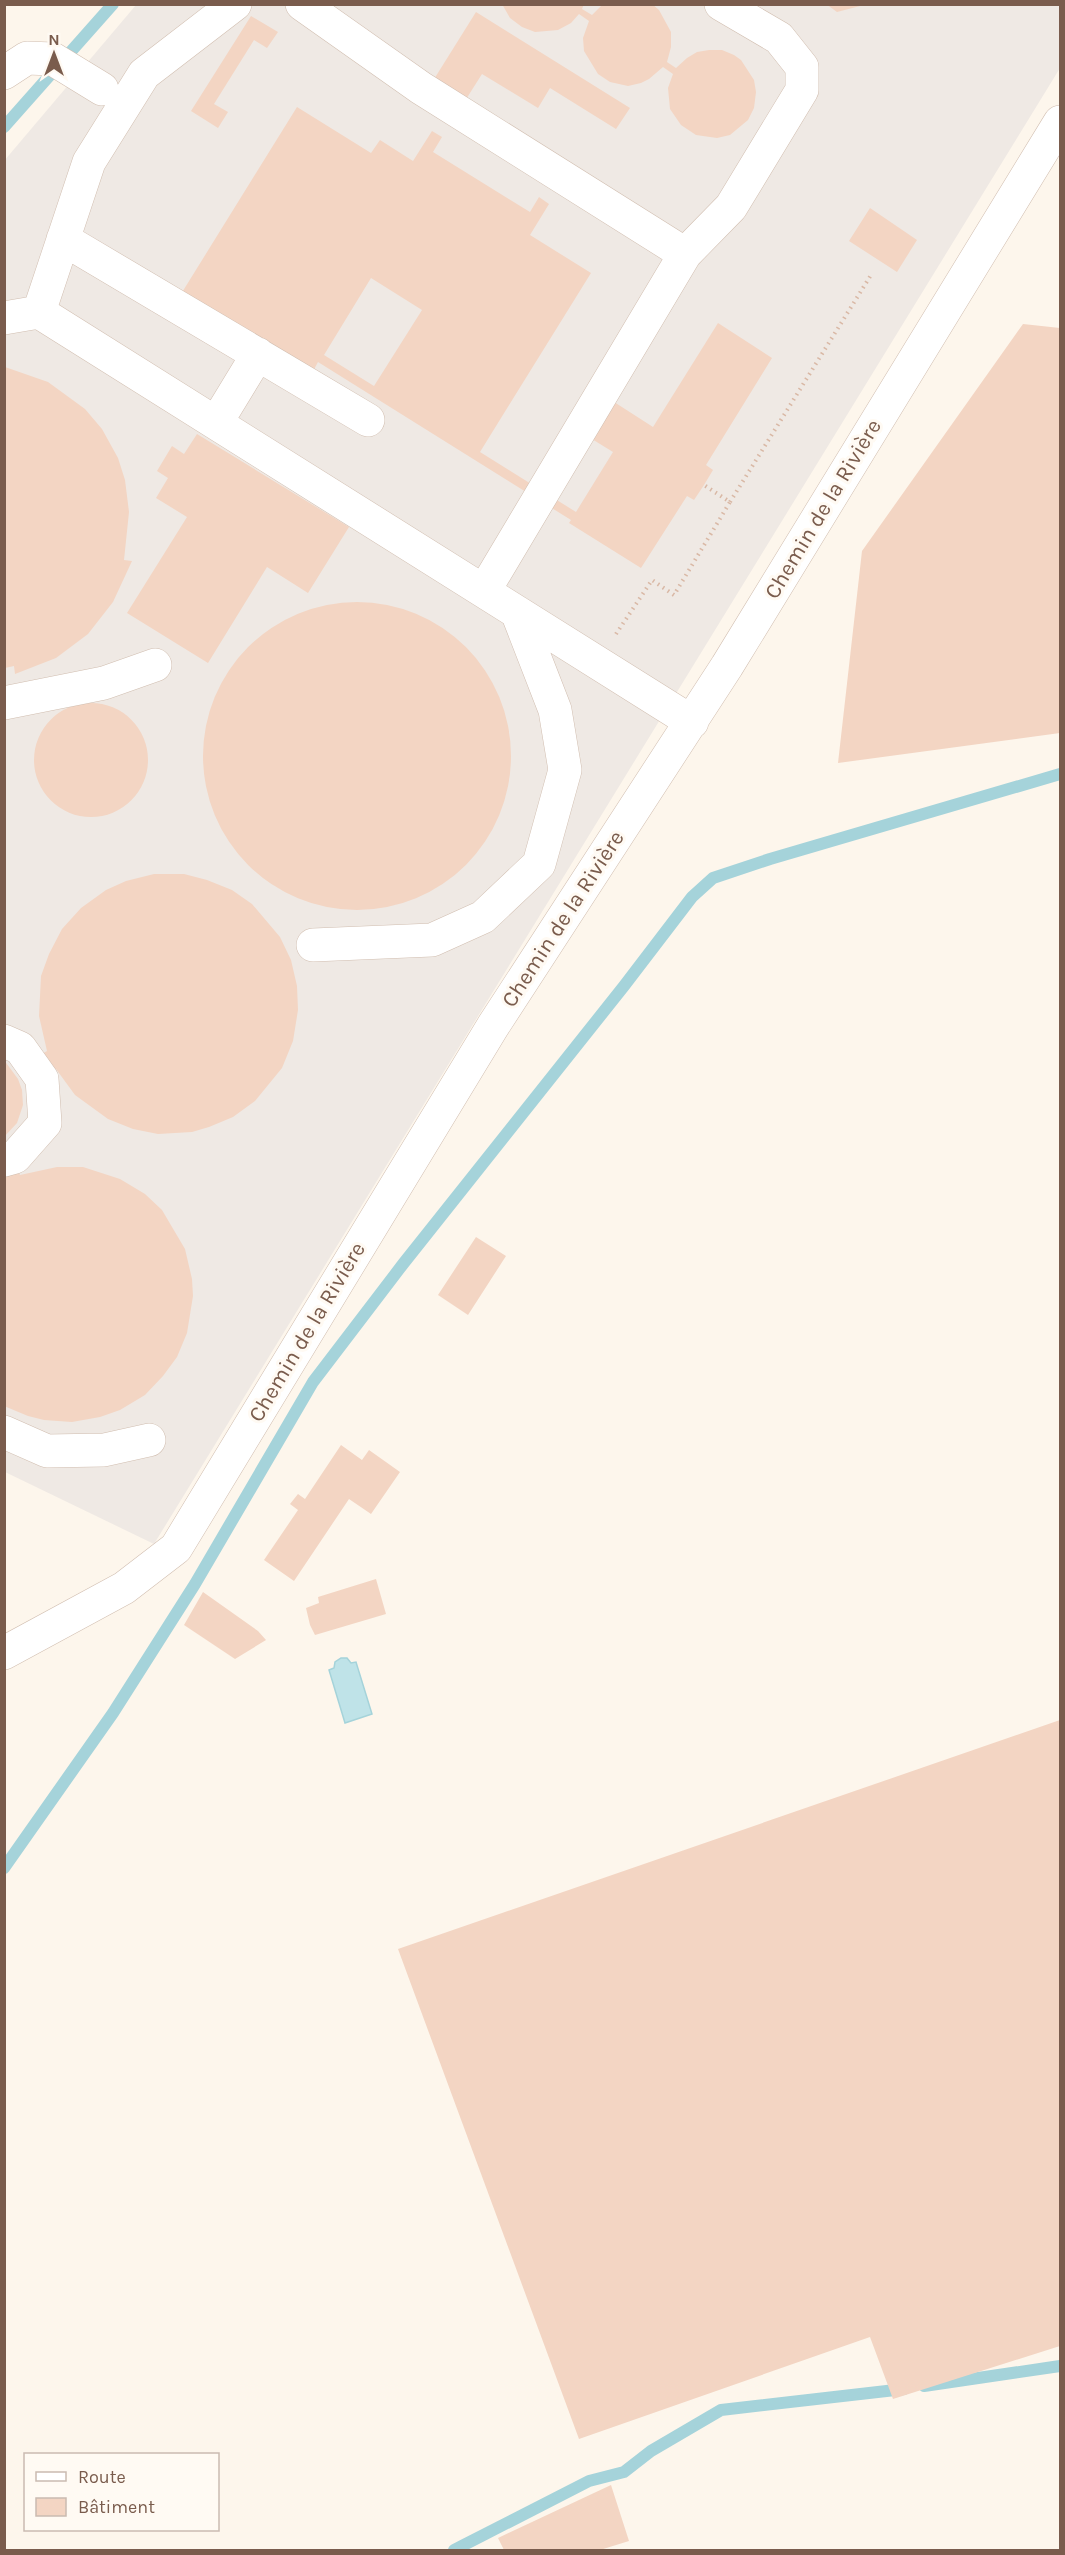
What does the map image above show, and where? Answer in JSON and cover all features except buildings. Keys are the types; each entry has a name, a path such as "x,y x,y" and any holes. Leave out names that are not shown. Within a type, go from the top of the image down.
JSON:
{"street":[{"path":"39,312 89,162 144,74 235,4"},
{"path":"302,4 421,88 685,254"},
{"path":"484,591 685,254 731,207 802,90 802,67 779,38 721,4"},
{"path":"4,74 27,58 62,64 102,89"},
{"name":"Chemin de la Rivière","path":"4,1653 124,1588 176,1548 493,1026 692,722 1060,122"},
{"path":"63,239 369,420"},
{"path":"4,318 39,312 692,722"},
{"path":"216,423 258,354"},
{"path":"313,945 432,940 483,917 539,864 565,770 555,710 517,612"},
{"path":"4,703 104,683 155,665"},
{"path":"4,1041 20,1048 42,1079 45,1124 15,1157 4,1160"},
{"path":"4,1432 47,1451 104,1450 149,1440"}],"path":[{"path":"597,662 652,580 674,595 871,275"},
{"path":"704,485 730,502"}],"shaded area":[{"path":"136,5 1060,5 1060,68 154,1544 5,1472 4,161"}],"water":[{"path":"341,1658 347,1658 351,1663 356,1662 372,1714 345,1723 329,1670 334,1668 335,1662"}],"waterway":[{"path":"4,127 113,4"},
{"path":"4,1868 113,1713 195,1584 313,1382 692,897 713,878 770,859 1060,774"},
{"path":"924,2386 1060,2366"},
{"path":"454,2550 589,2481 624,2472 651,2451 721,2410 904,2389"}]}
